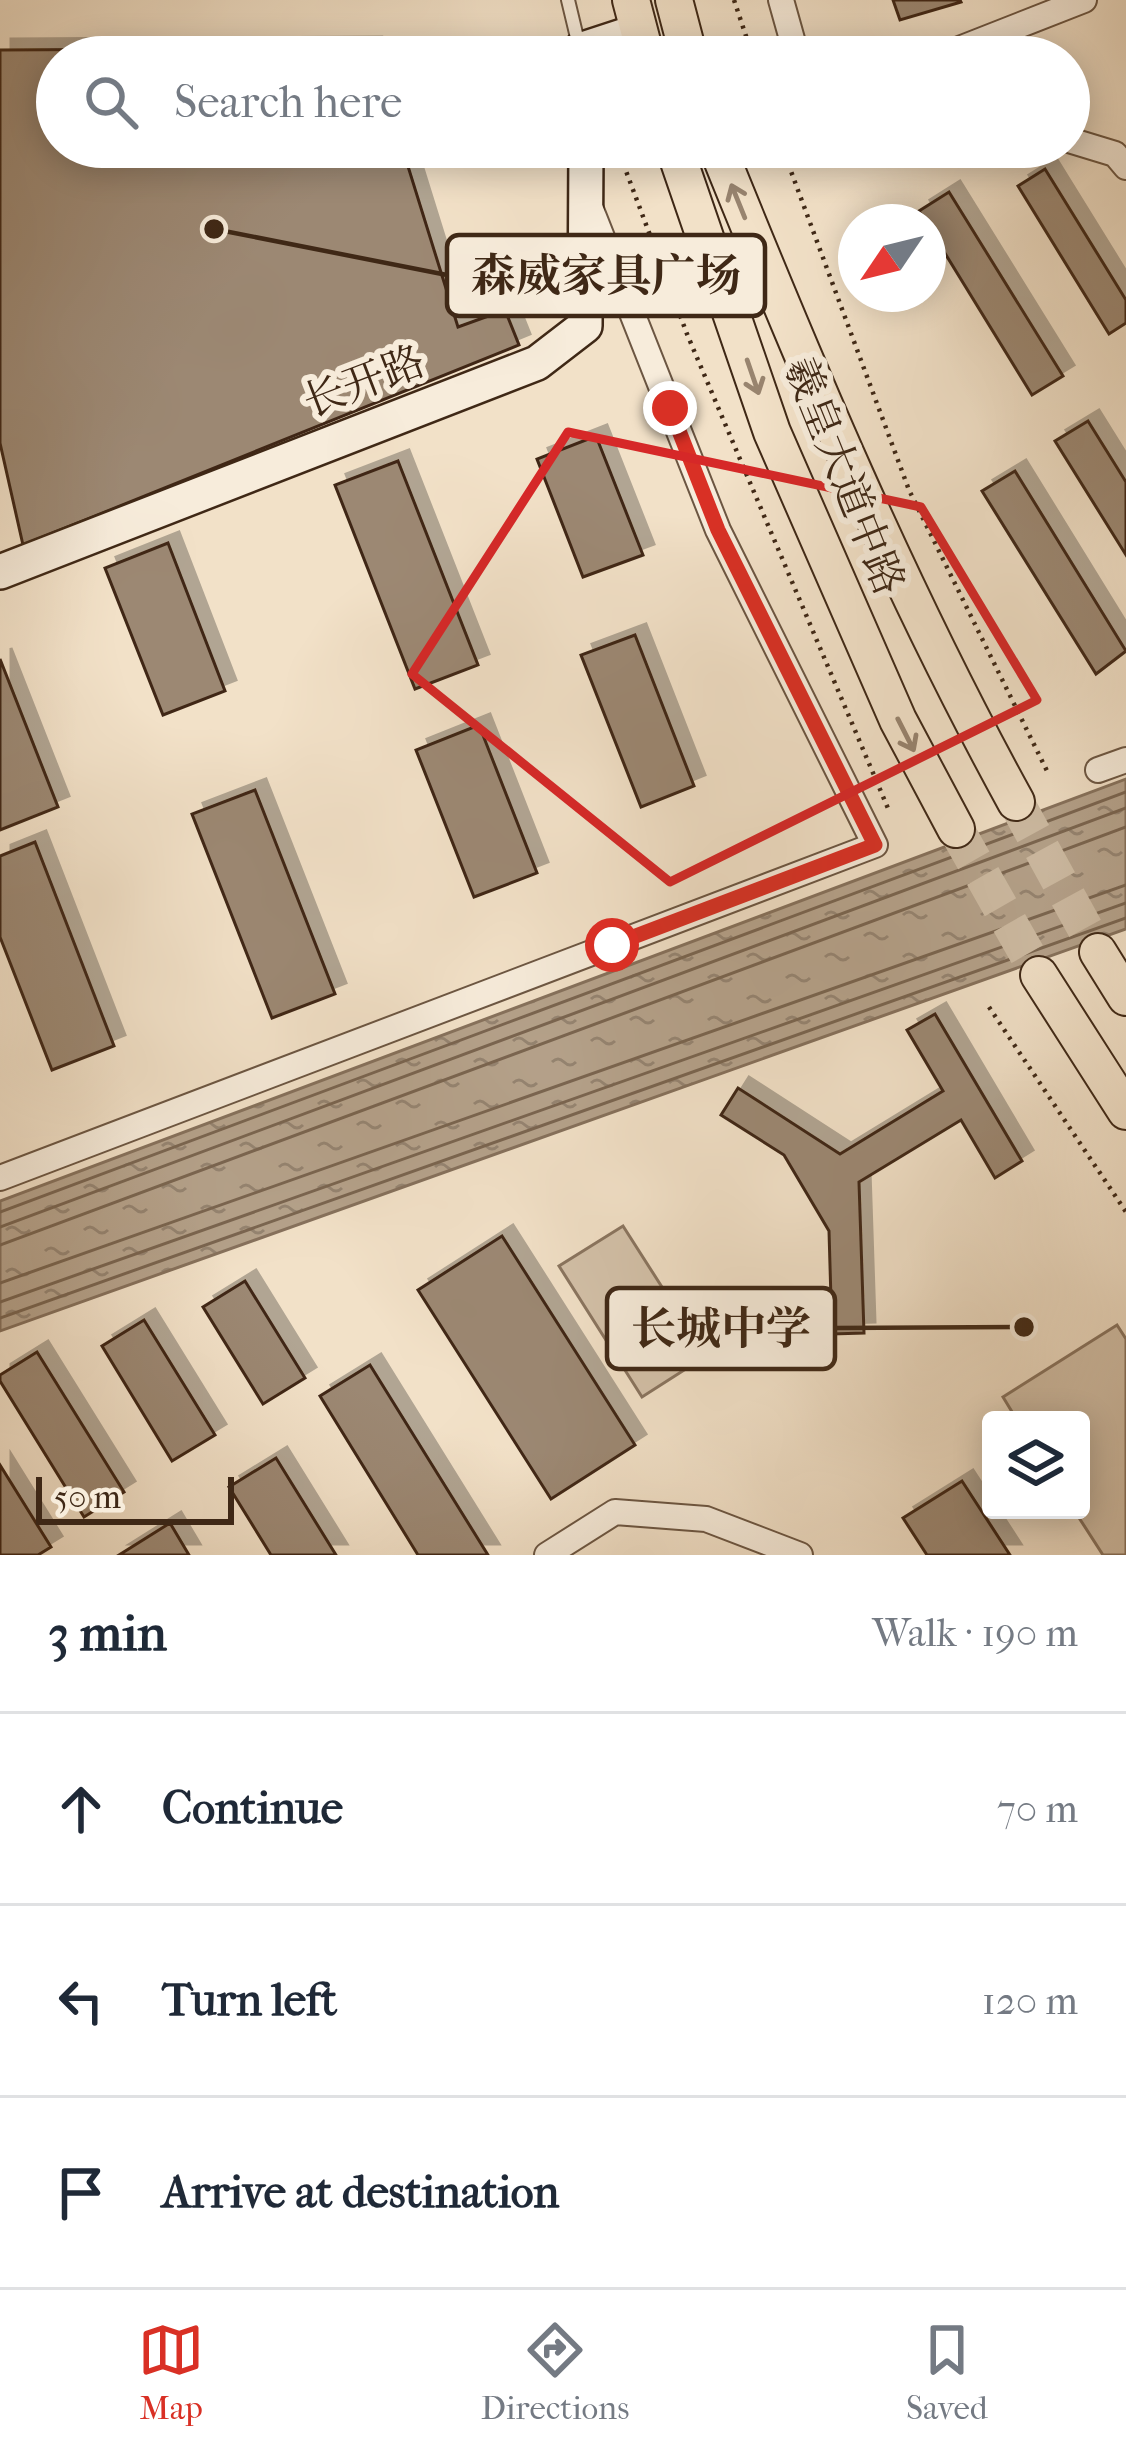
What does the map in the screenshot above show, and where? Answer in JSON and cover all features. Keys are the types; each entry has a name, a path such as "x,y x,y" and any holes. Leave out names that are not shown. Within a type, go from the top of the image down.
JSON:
{"main road":[{"path":"674,0 683,36"},
{"name":"羲皇大道中路","path":"681,168 772,432 898,720 956,829"},
{"name":"羲皇大道中路","path":"725,168 822,408 954,690 1016,802"},
{"path":"1098,952 1126,997"},
{"path":"1039,975 1126,1111"}],"street":[{"path":"781,0 791,36"},
{"path":"992,36 1084,0"},
{"path":"1090,147 1114,154 1126,167"},
{"name":"长开路","path":"0,572 537,363 585,326 587,168"},
{"path":"0,1178 875,845 718,530 590,206"},
{"path":"1097,770 1126,760"},
{"path":"548,1555 615,1512 706,1519 800,1555"}],"lane":[{"path":"568,0 572,36"}],"path":[{"path":"734,0 746,36"},
{"path":"625,168 687,334 896,828"},
{"path":"790,168 909,490 1048,775"},
{"path":"989,1006 1126,1212"}],"highlighted area":[{"path":"568,432 921,507 1037,700 670,882 412,674"}],"shaded area":[{"path":"623,1226 706,1356 642,1397 559,1266"},
{"path":"1117,1325 1126,1339 1126,1555 1103,1555 1080,1519 1090,1519 1090,1411 1012,1411 1003,1397"}],"water":[{"path":"1126,779 1126,929 0,1331 0,1201"}],"building":[{"path":"893,0 960,0 961,2 900,20"},
{"path":"0,50 36,50 36,168 409,168 458,327 505,310 519,345 23,545 0,443"},
{"path":"1045,169 1126,300 1126,323 1109,334 1018,186"},
{"path":"949,192 1063,376 1032,395 946,255 946,204 930,204"},
{"path":"1088,421 1126,482 1126,555 1055,441"},
{"path":"596,436 643,555 583,577 537,459"},
{"path":"398,461 478,665 415,689 335,485"},
{"path":"1015,471 1126,651 1096,674 982,491"},
{"path":"168,543 225,691 163,715 105,568"},
{"path":"635,635 694,786 641,807 581,655"},
{"path":"0,659 58,807 0,830"},
{"path":"479,725 537,873 474,897 416,750"},
{"path":"255,790 335,994 272,1018 192,814"},
{"path":"35,842 114,1046 52,1070 0,937 0,856"},
{"path":"935,1014 1022,1161 995,1178 961,1120 859,1182 864,1333 832,1334 829,1231 784,1155 721,1115 738,1088 840,1154 943,1091 907,1030"},
{"path":"502,1236 635,1445 551,1499 418,1290"},
{"path":"245,1281 305,1378 263,1404 203,1307"},
{"path":"144,1320 215,1435 172,1461 102,1346"},
{"path":"37,1352 124,1492 84,1517 0,1381 0,1375"},
{"path":"370,1365 488,1555 418,1555 320,1396"},
{"path":"276,1458 336,1555 271,1555 229,1487"},
{"path":"0,1465 51,1547 38,1555 0,1555"},
{"path":"962,1481 982,1519 987,1519 1010,1555 927,1555 903,1518"},
{"path":"170,1523 189,1555 119,1555"}],"tunnel":[{"path":"1016,802 1098,952"},
{"path":"956,829 1039,975"}],"place":[{"name":"森威家具广场","path":"214,229"},
{"name":"长城中学","path":"1024,1327"}],"route":[{"path":"612,945 875,845 718,530 670,408"}]}
